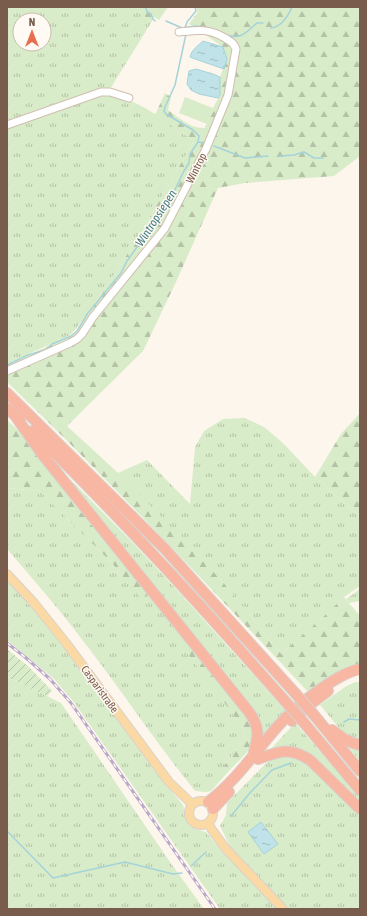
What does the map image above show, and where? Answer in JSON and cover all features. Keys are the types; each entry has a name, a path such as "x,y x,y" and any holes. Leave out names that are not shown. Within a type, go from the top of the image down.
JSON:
{"highway":[{"path":"7,393 164,548 295,693 360,771"},
{"path":"7,408 172,574 285,701 360,790"},
{"path":"16,417 42,454 253,717 258,730 256,757"},
{"path":"210,805 239,781 279,725 304,701 340,677 360,669"},
{"path":"256,757 304,709 329,691 346,681 360,676"},
{"path":"314,715 339,736 360,745"},
{"path":"256,757 283,751 290,751 303,756 310,760 360,809"}],"main road":[{"name":"Casparistraße","path":"7,574 66,643 169,782 192,804"},
{"path":"200,800 210,805 214,812 212,820 206,825 195,824 190,820 189,815 192,804 200,800"},
{"path":"208,823 226,849 282,909"}],"street":[{"name":"Wintrop","path":"7,371 70,343 82,334 93,317 165,228 206,149 228,95 236,49 234,43 209,31 199,30 179,32"},
{"path":"7,125 101,92 110,92 129,98"}],"green space":[{"path":"7,7 136,7 151,23 110,89 7,123"},
{"path":"136,7 168,7 159,20 154,17 151,23"},
{"path":"196,7 360,7 360,156 334,176 245,183 218,188 143,351 67,426 129,483 222,581 281,654 344,597 360,616 360,665 344,669 330,676 308,692 122,496 7,382 7,365 75,334 134,244 194,141 155,115 165,93 171,97 168,110 194,127 205,128 220,95 220,77 227,59 223,47 189,24 198,12"},
{"path":"101,94 113,95 137,104 162,118 194,141 134,244 96,302 75,330 70,335 7,364 7,127"},
{"path":"185,97 213,108 207,124 179,113"},
{"path":"360,413 360,517 315,477 341,434"},
{"path":"245,418 264,427 283,443 315,477 360,517 360,586 344,597 281,654 222,581 118,473 147,460 190,504 195,447 204,431 223,419"},
{"path":"7,420 25,437 149,593 143,601 112,563 40,491 7,488"},
{"path":"62,471 177,590 285,710 260,741 120,546"},
{"path":"7,488 40,491 112,563 143,600 149,593 191,644 185,649 242,726 245,738 224,766 229,771 211,791 195,791 69,622 7,549"},
{"path":"7,579 64,645 153,769 183,805 186,819 195,829 206,832 223,853 279,909 220,909 73,701 53,678 7,640"},
{"path":"360,589 360,601 349,603 346,599"},
{"path":"191,644 250,719 255,738 250,749 229,771 224,766 245,738 242,726 184,649"},
{"path":"7,649 29,667 52,691 47,696 7,677"},
{"path":"7,677 61,703 204,909 7,909"},
{"path":"355,682 360,682 360,740 344,734 320,705 345,687"},
{"path":"295,723 360,797 360,805 314,760 268,752"},
{"path":"346,744 360,749 360,761"},
{"path":"288,755 302,759 319,773 360,815 360,909 287,909 232,850 220,826 226,815 227,803 271,758"}],"water":[{"path":"203,41 223,47 227,59 224,69 190,57 194,50"},
{"path":"196,69 220,77 220,95 218,98 199,94 191,90 187,84 189,71"},
{"path":"261,822 278,844 264,854 248,832"}],"waterway":[{"path":"145,7 147,12 151,14 155,21"},
{"name":"Wintropsiepen","path":"185,28 187,22 196,11 195,7"},
{"path":"271,28 278,26 292,7"},
{"name":"Wintropsiepen","path":"166,21 182,28 196,26 204,27"},
{"path":"226,35 240,36 257,23 263,23"},
{"name":"Wintropsiepen","path":"7,365 28,355 45,350 52,344 71,336 77,331 88,313 121,273 127,261 168,204 189,163 190,154 198,142 199,136 193,130 166,114 164,111 175,85 186,34"},
{"name":"Wintropsiepen","path":"198,142 204,143"},
{"path":"214,146 245,158 268,156"},
{"path":"279,156 294,155 304,152 314,158 323,158"},
{"path":"344,722 349,719 360,720"},
{"path":"231,816 249,794 272,770 291,763"},
{"path":"7,831 53,878 125,862 173,874 182,873"},
{"path":"191,866 206,852"}],"railway":[{"path":"7,643 50,679 71,703 215,909"}]}
